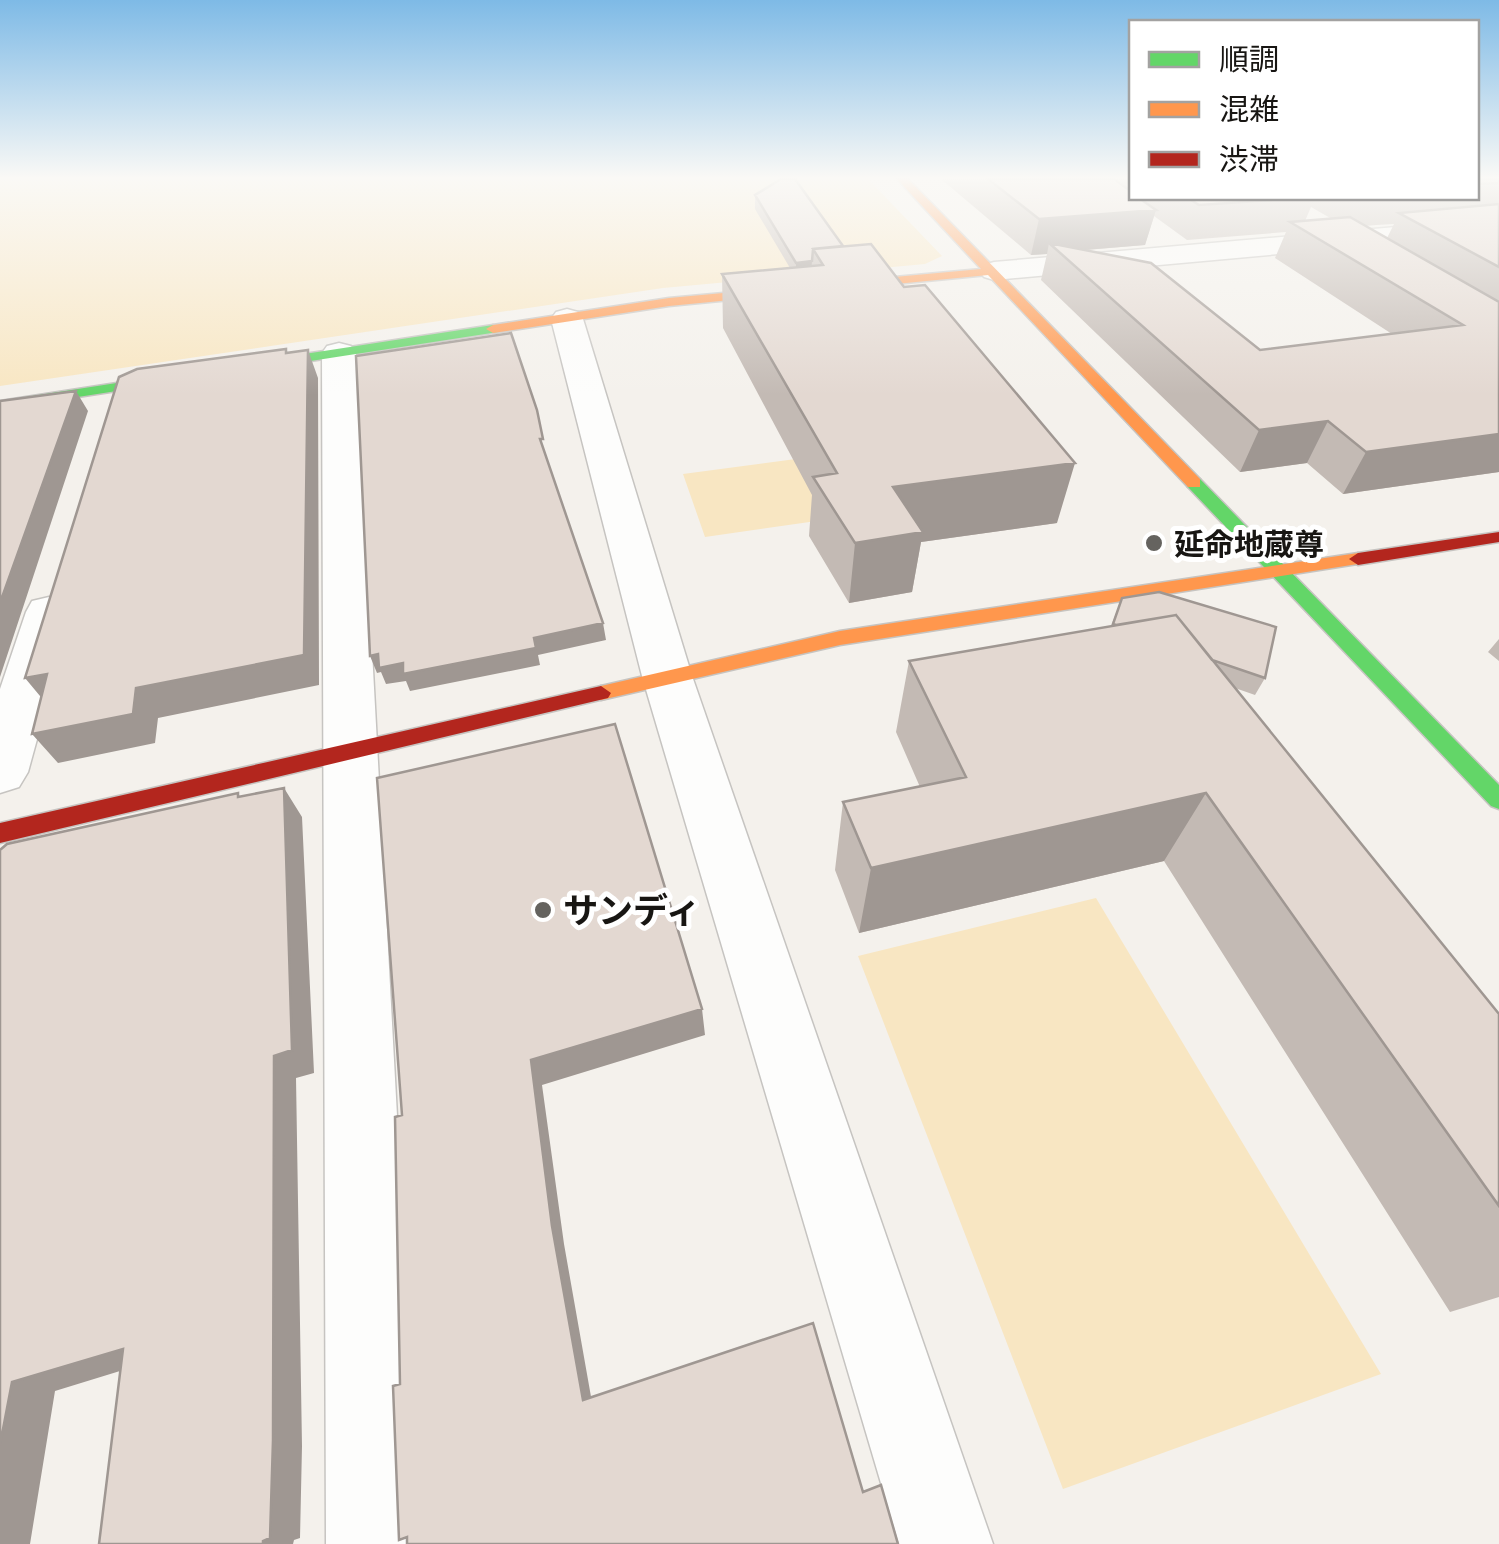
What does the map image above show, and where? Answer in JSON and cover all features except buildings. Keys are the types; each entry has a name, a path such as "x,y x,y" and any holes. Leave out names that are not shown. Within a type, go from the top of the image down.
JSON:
{"street":[{"path":"974,251 1499,800"},
{"path":"1178,251 1184,255"},
{"path":"0,405 112,405 339,354 669,302 1226,251"},
{"path":"1361,251 1390,269"},
{"path":"567,319 667,676 946,1544"},
{"path":"339,354 373,1544"},
{"path":"0,833 840,638 1499,536"},
{"path":"0,772 62,569"}],"shaded area":[{"path":"0,251 937,251 942,256 925,264 663,288 0,386"},
{"path":"878,448 915,507 705,537 683,474"},
{"path":"1096,898 1381,1374 1063,1489 858,956"}],"traffic: fast":[{"path":"0,405 493,329"},
{"path":"1194,483 1499,800"}],"traffic: slow":[{"path":"971,251 1194,483"},
{"path":"493,329 669,302 994,271"},
{"path":"601,693 840,638 1358,559"}],"traffic: jam":[{"path":"1358,559 1499,537"},
{"path":"0,833 601,693"}],"place":[{"name":"延命地蔵尊","path":"1154,543"},
{"name":"サンディ","path":"543,910"}]}
